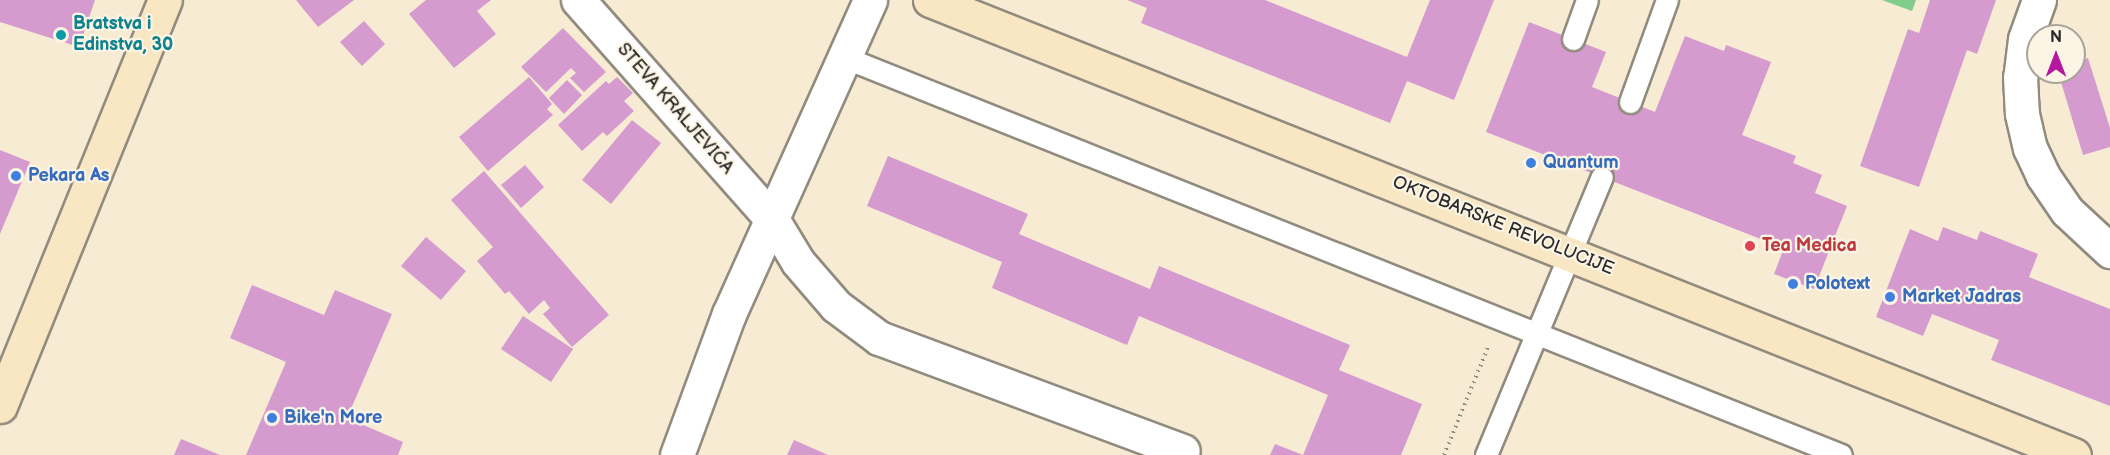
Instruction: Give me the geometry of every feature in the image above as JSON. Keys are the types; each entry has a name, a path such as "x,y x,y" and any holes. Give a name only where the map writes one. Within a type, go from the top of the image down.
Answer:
{"street":[{"path":"0,406 165,0"},
{"name":"STEVA KRALJEVIĆA","path":"578,0 772,219 798,262 836,306 879,338 1183,451"},
{"path":"677,455 729,314 846,58 870,0"},
{"name":"OKTOBARSKE REVOLUCIJE","path":"930,0 1572,253 2074,455"},
{"path":"2039,0 2025,39 2020,77 2022,114 2030,148 2043,176 2067,211 2110,251"}],"lane":[{"path":"1573,39 1587,0"},
{"path":"1630,102 1667,0"},
{"path":"846,58 1538,331 1841,455"},
{"path":"1486,455 1602,177"}],"path":[{"path":"1444,455 1501,317"}],"green space":[{"path":"1882,0 1916,0 1912,11"}],"building":[{"name":"Bratstva i Edinstva, 30","path":"0,0 95,0 79,47 0,22"},
{"path":"296,0 354,0 318,27"},
{"path":"426,0 491,0 477,11 496,34 454,68 409,14"},
{"path":"1127,0 1265,0 1407,57 1430,0 1494,0 1454,100 1407,81 1390,123 1141,23 1147,8"},
{"path":"1930,0 1996,0 1977,54 1967,50 1919,187 1860,166 1908,29 1919,33"},
{"path":"364,21 385,44 362,66 340,42"},
{"path":"1529,22 1606,52 1592,87 1655,112 1685,36 1724,51 1726,45 1771,62 1742,135 1796,156 1793,163 1822,175 1815,193 1847,206 1814,289 1774,274 1784,248 1486,132"},
{"path":"563,28 606,72 584,92 570,78 576,73 571,68 546,92 521,67"},
{"path":"2088,58 2110,128 2110,147 2083,155 2062,84 2086,84 2086,59"},
{"path":"529,77 552,104 547,109 553,115 488,171 459,137"},
{"path":"617,77 633,93 624,101 634,111 607,136 603,132 582,151 558,125 606,81 609,84"},
{"path":"567,80 582,95 564,114 549,98"},
{"path":"632,120 661,143 611,204 582,180"},
{"path":"0,150 30,162 0,234"},
{"path":"888,156 1028,214 1019,234 1150,289 1159,266 1350,345 1339,370 1422,404 1401,455 1303,455 1328,395 1139,316 1127,345 992,288 1002,262 867,206"},
{"path":"525,165 544,187 521,208 501,185"},
{"path":"484,171 609,315 572,347 543,314 550,308 544,300 529,314 509,291 505,294 477,261 493,247 451,200"},
{"path":"1943,227 1977,240 1980,231 2038,254 2029,277 2110,309 2110,406 1991,360 1999,340 1932,314 1923,336 1876,317 1910,229 1938,241"},
{"path":"426,237 466,271 441,300 401,266"},
{"path":"252,285 324,315 335,290 392,314 347,418 403,442 398,455 246,455 286,362 230,338"},
{"path":"523,316 573,349 551,382 501,349"},
{"path":"181,439 220,455 174,455"},
{"path":"794,440 828,455 787,455"},
{"path":"1275,444 1303,455 1270,455"}],"place":[{"name":"Bratstva i Edinstva, 30","path":"61,35"},
{"name":"Quantum","path":"1531,163"},
{"name":"Pekara As","path":"16,176"},
{"name":"Tea Medica","path":"1750,246"},
{"name":"Polotext","path":"1793,284"},
{"name":"Market Jadras","path":"1890,297"},
{"name":"Bike'n More","path":"272,418"}]}
